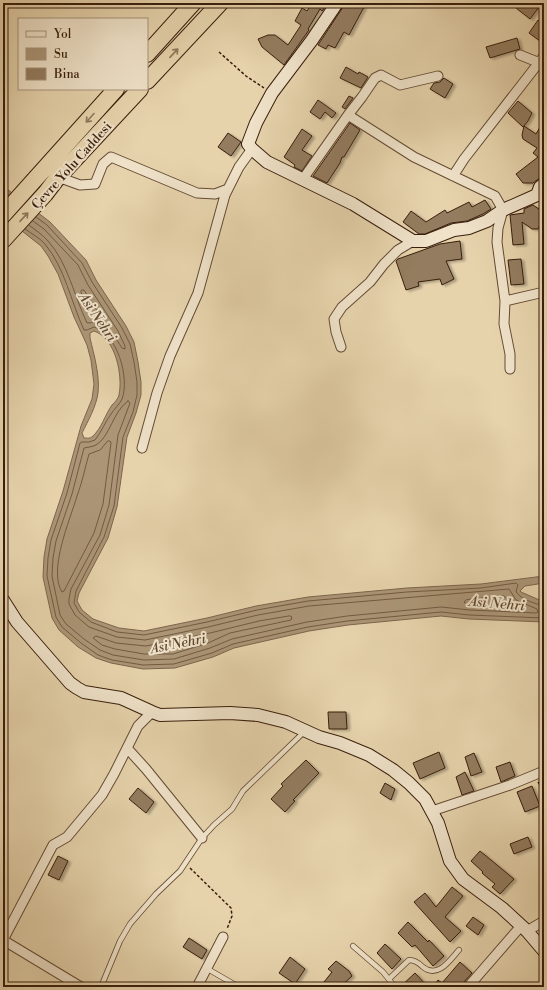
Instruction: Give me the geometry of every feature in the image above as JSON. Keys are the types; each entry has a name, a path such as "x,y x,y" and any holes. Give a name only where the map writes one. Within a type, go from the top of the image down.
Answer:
{"highway":[{"path":"148,53 193,3"},
{"path":"148,80 220,3"},
{"name":"Çevre Yolu Caddesi","path":"3,215 115,90"},
{"name":"Çevre Yolu Caddesi","path":"3,240 45,194 58,177 139,90"}],"street":[{"path":"337,3 312,40 272,93 256,124 248,144 267,162 353,204 413,241"},
{"path":"453,176 464,159 542,59 520,55"},
{"path":"303,179 375,78 381,76 400,85 438,76"},
{"path":"348,115 414,157 495,196 503,210 498,228 497,242 506,301 504,324 510,354 510,369"},
{"path":"142,448 157,394 170,356 198,293 225,195 239,167 252,149"},
{"path":"58,177 80,185 94,184 103,164 111,157 197,193 215,194 228,189"},
{"path":"341,347 336,332 334,319 342,307 370,282 384,264 398,250 413,241 426,241 454,230 469,228 487,221 503,210 540,196 540,187 544,184"},
{"path":"506,301 544,292"},
{"path":"3,600 22,628 70,683 84,692 121,698 152,712 170,715 244,713 280,720 306,730 319,737 358,750 381,762 409,783 425,799 438,823 450,861 463,879 502,908 544,951"},
{"path":"81,987 3,940 53,845 67,836 102,795 138,726 152,712"},
{"path":"127,748 142,764 202,838"},
{"path":"432,811 510,785 544,771"},
{"path":"468,987 524,929 544,921"},
{"path":"196,987 223,937"}],"lane":[{"path":"101,987 120,941 130,924 151,899 186,863 202,838 232,809 243,791 306,730"},
{"path":"353,946 389,979 395,987"},
{"path":"389,979 409,960 416,961 427,970 434,971 440,969 459,950"},
{"path":"206,968 239,987"}],"path":[{"path":"219,52 246,76 272,93"},
{"path":"186,863 231,908 232,918 223,937"}],"water":[{"name":"Asi Nehri","path":"3,186 50,222 86,260 96,280 126,326 134,342 141,382 141,395 127,437 117,507 108,538 79,593 77,601 82,610 93,619 119,628 144,631 256,606 308,597 407,588 481,584 544,576 544,583 525,586 520,591 544,602 544,622 469,619 441,616 348,625 309,631 234,648 213,657 175,668 143,669 111,663 96,658 78,647 59,630 52,618 43,577 47,539 63,491 81,426 92,399 94,384 91,360 87,345 74,317 58,274 48,256 41,246 3,216","holes":["94,331 102,335 113,349 119,368 119,395 96,433 91,438 84,438 82,433 92,414 98,393 97,372 90,333"]}],"building":[{"path":"312,3 328,3 322,11 320,9 308,29 309,30 284,65 262,47 258,39 268,35 275,35 288,45 301,25 295,21 302,8 307,11"},
{"path":"344,3 358,3 364,7 349,35 344,32 335,48 328,45 326,49 318,45 343,7"},
{"path":"519,3 533,3 539,7 530,19 516,8"},
{"path":"538,20 544,25 544,44 529,33"},
{"path":"517,38 520,49 490,58 486,47"},
{"path":"346,67 358,74 359,72 368,77 361,88 340,78"},
{"path":"444,78 453,84 445,98 430,89 434,83 440,82"},
{"path":"349,96 353,98 345,109 342,107"},
{"path":"318,100 336,113 332,118 325,112 320,119 310,112"},
{"path":"518,101 532,113 523,127 508,113"},
{"path":"544,120 544,169 539,174 541,177 533,183 523,183 516,174 538,157 533,153 537,148 523,139 522,135 524,126 536,134"},
{"path":"350,123 360,130 327,183 313,176"},
{"path":"302,129 312,136 302,150 312,156 302,171 294,167 295,165 284,157"},
{"path":"228,133 241,142 231,156 218,147"},
{"path":"485,200 491,209 483,214 467,221 451,223 425,234 419,234 403,222 411,211 426,222 445,210 447,213 469,202 472,207"},
{"path":"533,205 543,212 543,219 538,229 532,229 522,222 524,244 513,245 510,215 524,213 524,209"},
{"path":"460,241 462,259 446,261 454,279 442,285 440,279 418,282 419,286 406,290 396,261 398,259 440,244"},
{"path":"521,259 524,284 511,285 508,260"},
{"path":"328,712 346,712 347,729 329,729"},
{"path":"439,752 445,768 420,779 413,763"},
{"path":"474,753 482,772 471,776 465,757"},
{"path":"306,760 319,773 293,800 295,801 285,812 271,799 283,786 281,784"},
{"path":"510,762 515,776 501,782 496,767"},
{"path":"465,772 474,791 462,795 456,777"},
{"path":"385,783 395,789 391,800 380,793"},
{"path":"532,786 540,806 525,812 517,792"},
{"path":"138,788 154,802 146,813 129,799"},
{"path":"528,837 532,847 514,854 510,844"},
{"path":"480,851 514,879 500,894 492,887 495,884 471,861"},
{"path":"58,856 68,861 59,880 48,875"},
{"path":"452,887 463,896 445,917 461,931 450,942 414,902 425,893 436,907"},
{"path":"473,917 484,925 478,935 466,926"},
{"path":"408,922 428,942 429,940 444,956 433,966 415,945 412,947 398,933"},
{"path":"189,938 207,950 202,959 183,947"},
{"path":"385,944 401,959 392,969 377,953"},
{"path":"290,957 305,969 295,984 279,973"},
{"path":"336,961 349,971 352,976 340,987 320,987 332,972 328,969"},
{"path":"460,962 472,973 463,983 462,987 433,987 438,980 442,983"},
{"path":"415,973 428,987 400,987"}]}
